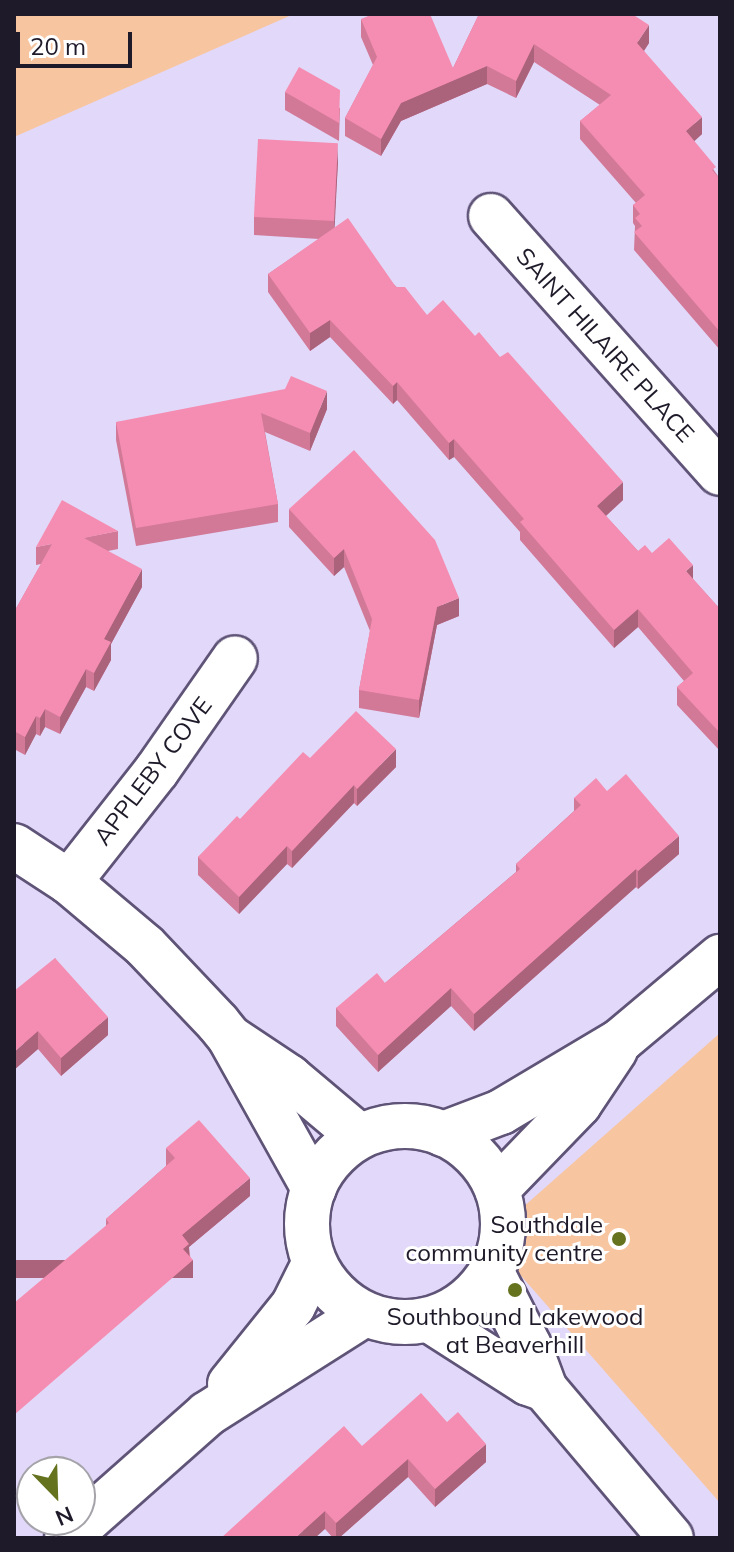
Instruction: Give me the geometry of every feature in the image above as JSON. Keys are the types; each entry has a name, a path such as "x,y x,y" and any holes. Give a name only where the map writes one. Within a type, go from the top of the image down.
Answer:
{"street":[{"name":"SAINT HILAIRE PLACE","path":"491,216 720,473"},
{"name":"APPLEBY COVE","path":"69,882 157,770 235,658"},
{"path":"16,849 69,882 145,946 230,1038 314,1188"},
{"path":"443,1134 501,1112 620,1041 720,957"},
{"path":"230,1038 289,1077 359,1136"},
{"path":"497,1189 579,1104 620,1041"},
{"path":"392,1125 418,1126 443,1134 451,1136 489,1170 502,1202 503,1241 492,1273 462,1305 431,1321 397,1323 363,1315 332,1291 314,1264 307,1230 307,1207 314,1188 332,1157 359,1136 392,1125"},
{"path":"207,1414 293,1306 314,1264"},
{"path":"492,1273 529,1346 545,1389 671,1538"},
{"path":"67,1538 207,1414 363,1315"},
{"path":"431,1321 528,1383 545,1389"}],"shaded area":[{"path":"14,14 294,14 14,137"},
{"name":"Southdale community centre","path":"720,1033 720,1503 516,1270 522,1208"}],"building":[{"path":"373,14 430,14 453,68 479,14 632,14 649,25 637,43 702,117 686,131 716,167 712,170 720,179 720,332 634,232 642,226 635,218 640,214 633,205 645,195 580,121 611,95 534,44 516,81 487,66 401,103 381,139 345,118 377,57 361,19"},
{"path":"299,67 340,90 339,123 285,92"},
{"path":"258,139 338,143 334,221 254,217"},
{"path":"348,218 396,287 405,287 427,315 443,300 475,336 479,332 500,357 508,352 623,482 597,506 638,551 645,545 652,553 669,538 693,565 686,571 720,609 720,733 677,687 693,673 638,609 614,630 520,522 524,519 454,439 449,443 397,382 393,386 330,320 310,333 268,274"},
{"path":"291,376 327,391 310,433 261,413 278,504 136,528 116,422 285,389"},
{"path":"354,450 435,540 459,598 437,607 419,700 359,690 372,619 344,549 334,558 289,509"},
{"path":"62,500 118,531 84,538 142,569 104,639 111,642 94,673 86,669 60,717 45,709 40,718 36,716 25,737 14,731 14,612 52,544 36,547"},
{"path":"356,711 396,749 357,789 354,785 292,851 287,846 239,897 198,857 237,816 240,819 303,752 310,758"},
{"path":"626,774 679,836 638,871 636,869 474,1014 451,988 378,1055 336,1008 377,973 385,983 520,869 516,864 581,805 574,798 596,778 607,791"},
{"path":"55,958 108,1017 61,1058 38,1031 14,1052 14,991"},
{"path":"199,1120 250,1178 182,1235 189,1244 183,1249 193,1260 14,1415 14,1303 109,1223 106,1219 175,1158 166,1148"},
{"path":"421,1393 447,1422 458,1412 486,1444 435,1489 408,1459 336,1523 325,1511 295,1538 221,1538 344,1426 362,1446"}],"place":[{"name":"Southdale community centre","path":"619,1239"},
{"name":"Southbound Lakewood at Beaverhill","path":"515,1290"}]}
